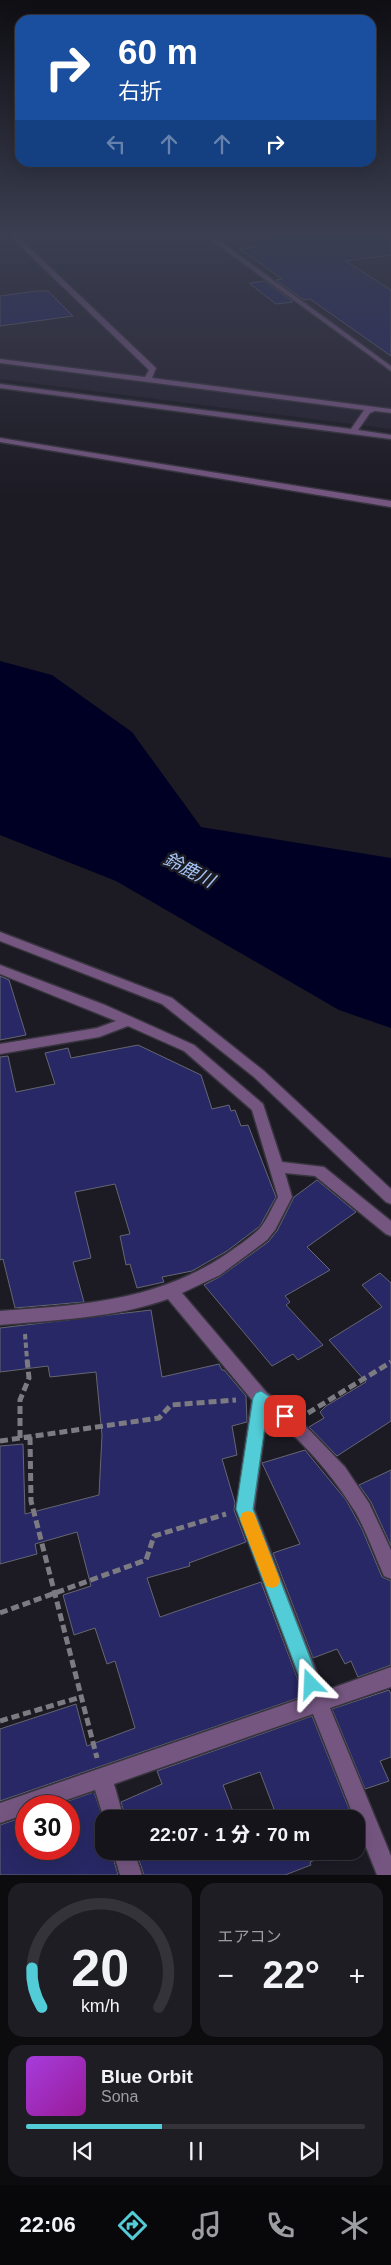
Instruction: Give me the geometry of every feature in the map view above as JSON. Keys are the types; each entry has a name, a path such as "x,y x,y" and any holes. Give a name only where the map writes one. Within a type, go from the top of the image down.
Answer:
{"street":[{"path":"102,322 153,370 148,379"},
{"path":"326,322 391,369"},
{"path":"0,361 349,405 370,411 391,411"},
{"path":"0,386 354,429 391,437"},
{"path":"354,429 370,411"},
{"path":"0,440 391,504"},
{"path":"0,936 167,1001 259,1074 391,1198"},
{"path":"0,969 129,1021 189,1048 258,1108 286,1197 266,1231 219,1269 172,1292 148,1299 80,1312 0,1318"},
{"path":"0,1049 99,1032 129,1021"},
{"path":"276,1167 319,1171 391,1230"},
{"path":"172,1292 261,1398 292,1423 339,1472 363,1509 391,1570"},
{"path":"261,1398 244,1509 318,1702 388,1875"},
{"path":"0,1813 391,1677"},
{"path":"102,1778 111,1810"},
{"path":"126,1860 130,1875"}],"path":[{"path":"20,1438 20,1400 29,1378 24,1316"},
{"path":"292,1423 391,1362"},
{"path":"0,1441 159,1418 171,1405 261,1398"},
{"path":"30,1437 31,1501 102,1778"},
{"path":"0,1613 146,1560 154,1536 244,1509"},
{"path":"0,1721 81,1697"}],"shaded area":[{"path":"0,322 391,322 391,429 0,379"}],"water":[{"name":"鈴鹿川","path":"0,661 52,675 132,732 201,827 391,858 391,1028 339,1010 116,881 0,835"}],"building":[{"path":"0,322 33,322 0,326"},
{"path":"342,322 391,322 391,356"},
{"path":"0,976 9,980 26,1035 0,1040"},
{"path":"138,1045 201,1075 212,1109 229,1105 231,1111 235,1110 241,1126 248,1125 276,1197 260,1226 227,1251 192,1271 162,1277 164,1282 137,1288 130,1264 126,1265 120,1236 130,1234 115,1184 75,1192 91,1258 73,1262 84,1302 15,1308 3,1259 0,1260 0,1057 8,1056 16,1092 55,1084 45,1053 68,1048 71,1058"},
{"path":"317,1180 356,1212 307,1247 330,1270 285,1296 290,1302 286,1305 323,1345 298,1360 293,1354 272,1366 204,1285 221,1276 268,1242 277,1231 294,1197"},
{"path":"380,1273 391,1283 391,1421 337,1456 309,1427 324,1418 320,1412 326,1406 366,1382 329,1340 382,1307 362,1285"},
{"path":"151,1310 162,1377 219,1364 222,1370 246,1396 247,1422 232,1426 237,1455 222,1459 235,1503 234,1510 246,1542 189,1563 190,1566 147,1578 160,1617 261,1582 304,1696 0,1801 0,1729 76,1704 87,1746 135,1728 115,1661 107,1664 95,1628 74,1635 63,1595 91,1586 77,1532 35,1544 37,1554 0,1564 0,1446 23,1444 25,1514 99,1495 102,1435 96,1372 50,1377 48,1366 0,1372 0,1328"},
{"path":"305,1450 346,1500 362,1529 382,1577 391,1581 391,1665 358,1677 351,1661 345,1664 337,1649 313,1658 273,1553 300,1544 262,1463"},
{"path":"391,1470 391,1546 371,1502 359,1485"},
{"path":"389,1690 391,1694 391,1757 380,1761 389,1781 365,1789 332,1709"},
{"path":"312,1716 349,1810 271,1810 274,1809 260,1772 223,1785 233,1810 123,1810 121,1802 162,1784 157,1771"},
{"path":"94,1792 100,1810 95,1810 95,1860 114,1860 118,1875 0,1875 0,1825 15,1820 15,1860 80,1860 80,1797"},
{"path":"139,1860 315,1860 310,1862 311,1865 285,1875 144,1875"}],"slow traffic":[{"path":"248,1519 272,1580"}],"route":[{"path":"285,1416 261,1398 244,1509 311,1684"}]}
